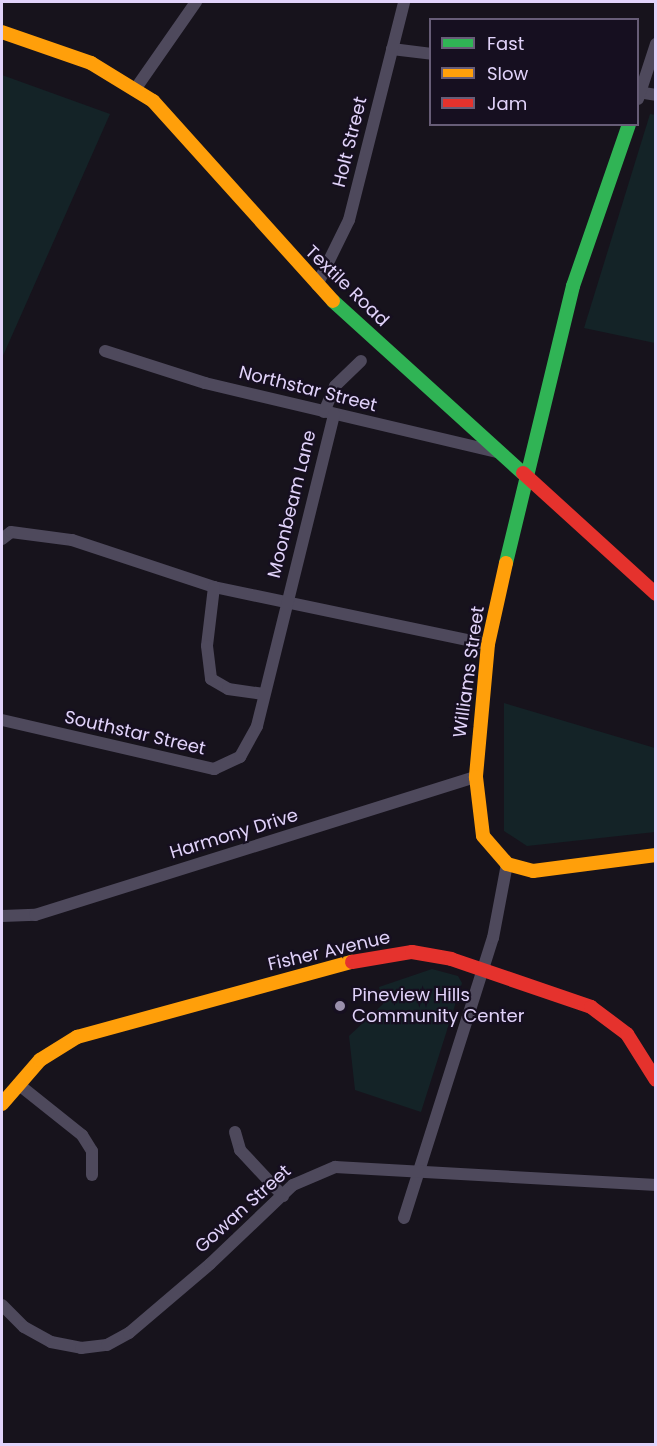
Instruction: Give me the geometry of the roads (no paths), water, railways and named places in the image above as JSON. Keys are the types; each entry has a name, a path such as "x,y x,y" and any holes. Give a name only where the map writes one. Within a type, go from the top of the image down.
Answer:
{"street":[{"path":"136,88 196,2"},
{"name":"Holt Street","path":"317,285 349,220 404,2"},
{"name":"Textile Road","path":"2,32 91,63 136,88 203,153 317,285 656,594"},
{"path":"639,91 656,44"},
{"path":"392,49 429,54"},
{"path":"639,94 656,94"},
{"name":"Williams Street","path":"507,864 483,836 476,777 489,644 526,474 573,286 628,126"},
{"name":"Northstar Street","path":"105,351 329,413 504,454"},
{"name":"Moonbeam Lane","path":"286,602 335,386 361,361"},
{"path":"2,539 10,532 72,540 214,587 489,644"},
{"path":"214,587 207,646 211,679 228,689 264,694"},
{"name":"Southstar Street","path":"2,720 220,769 240,757 251,742 286,602"},
{"name":"Harmony Drive","path":"2,916 35,915 476,777"},
{"path":"404,1218 483,970 507,864 533,870 656,855"},
{"name":"Fisher Avenue","path":"2,1104 18,1084 58,1047 88,1033 372,957 431,954 601,1012 627,1034 656,1080"},
{"path":"18,1084 82,1135 92,1151 92,1175"},
{"path":"235,1132 243,1155 282,1196"},
{"name":"Gowan Street","path":"2,1305 24,1327 51,1342 81,1348 107,1345 129,1333 306,1176 328,1168 421,1170 656,1185"}],"place":[{"name":"Pineview Hills Community Center","path":"340,1006"}]}
